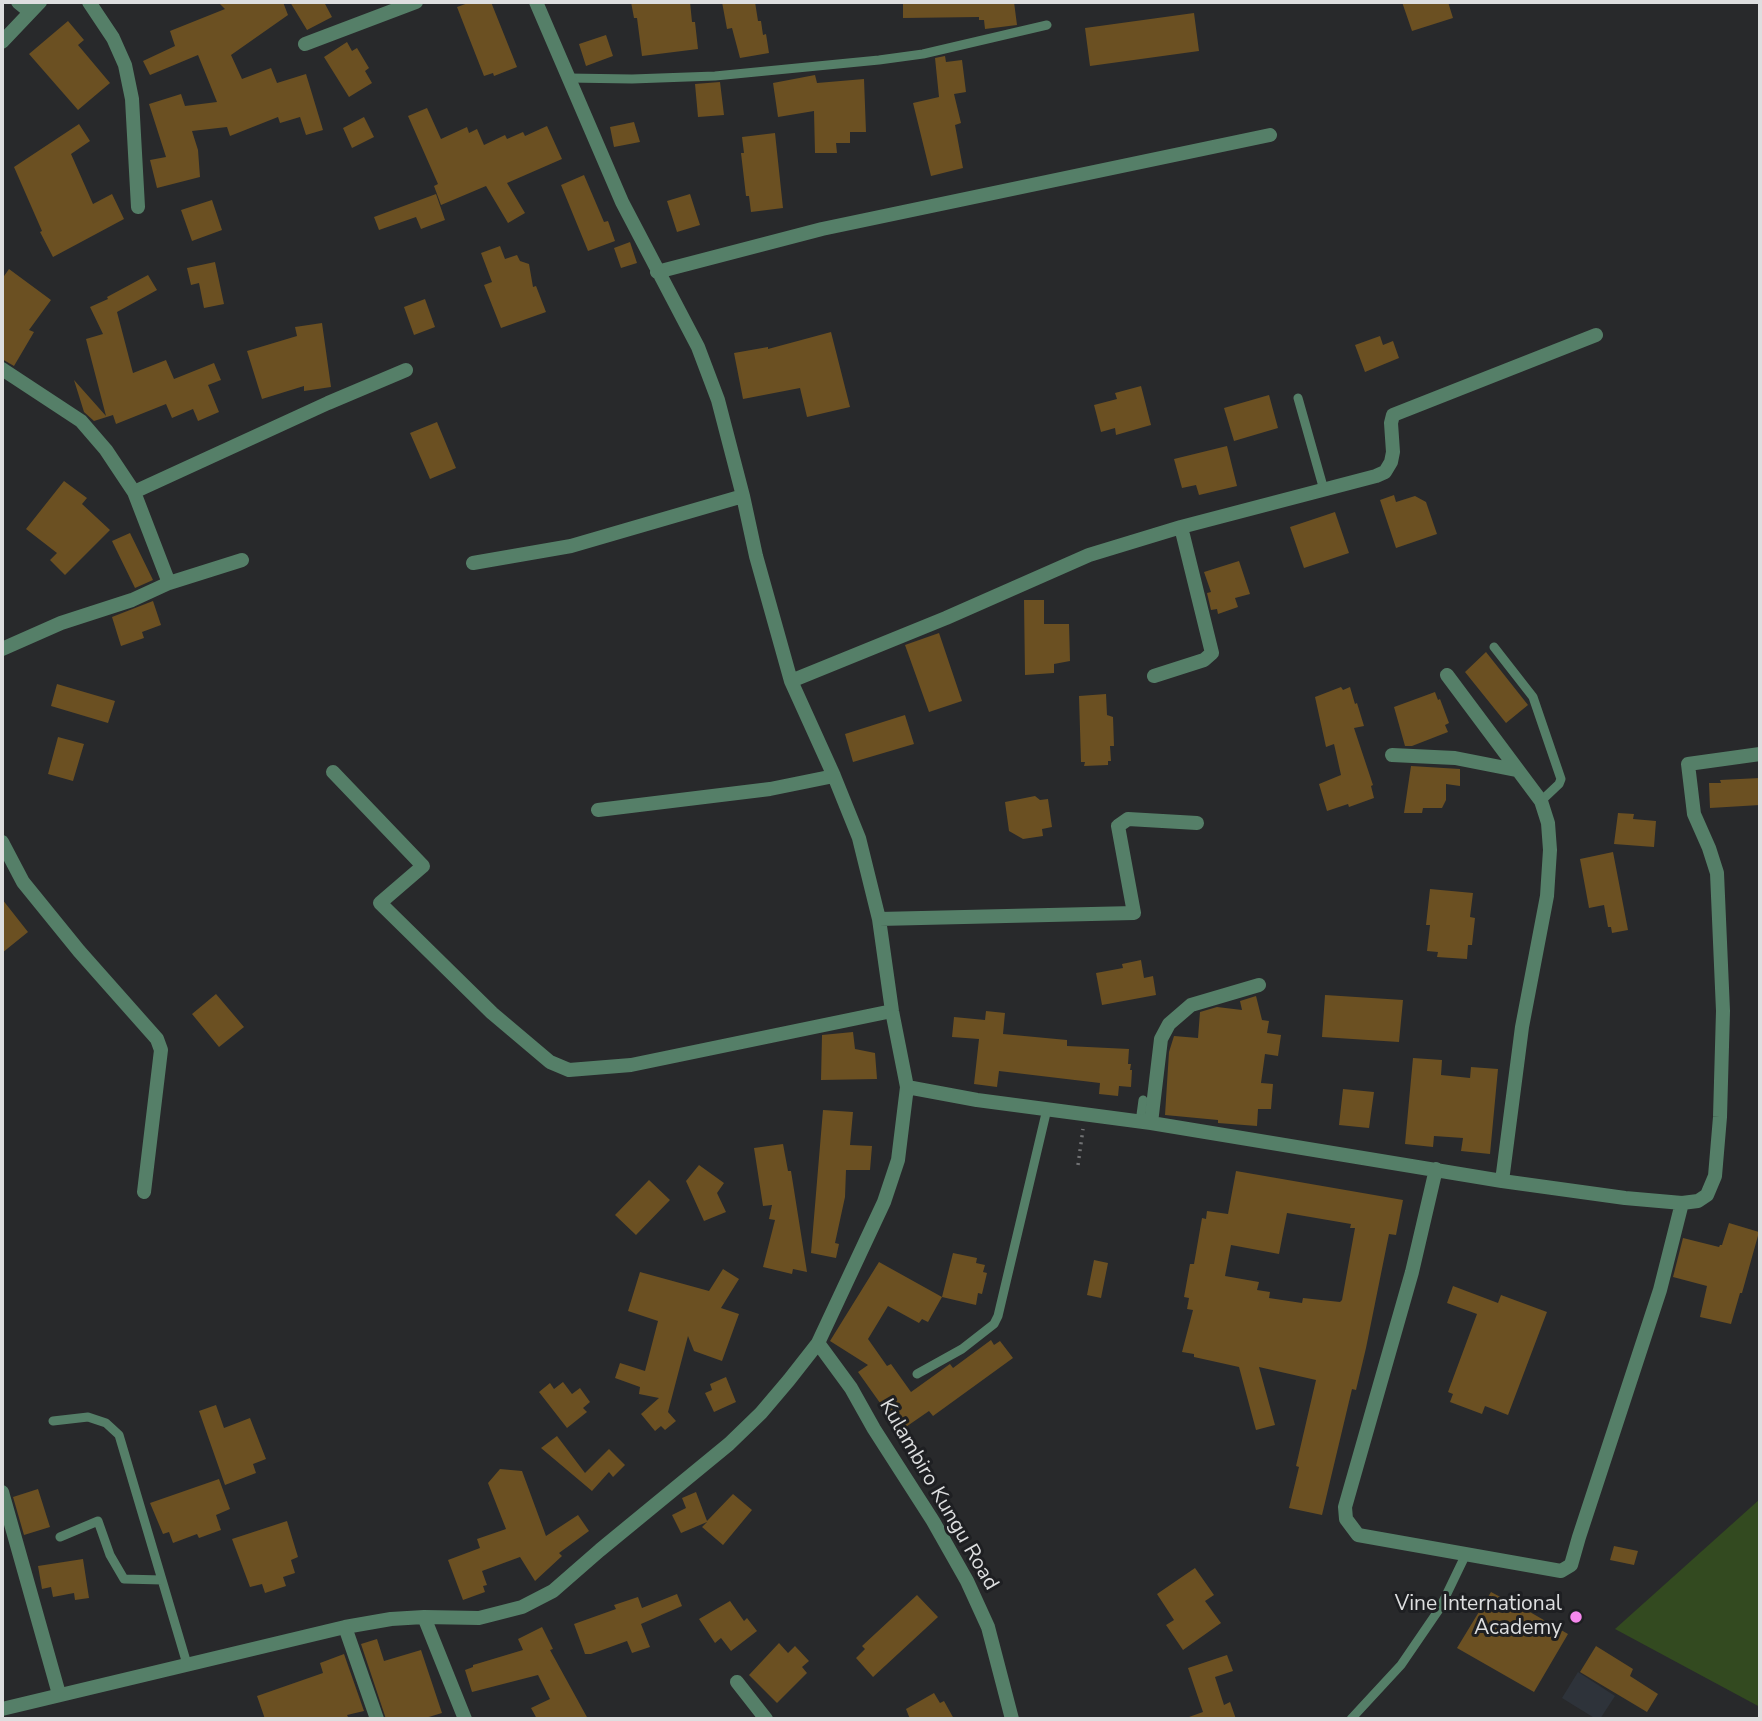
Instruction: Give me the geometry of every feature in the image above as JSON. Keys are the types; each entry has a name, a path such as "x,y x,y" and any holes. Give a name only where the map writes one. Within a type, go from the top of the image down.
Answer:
{"street":[{"path":"89,2 113,38 125,65 132,99 138,207"},
{"path":"305,44 416,2"},
{"path":"6,1712 59,1694 345,1627 391,1619 479,1618 522,1607 553,1591 729,1444 761,1413 818,1343 884,1202 898,1160 907,1087 892,1011 879,919 859,838 790,681 718,400 698,347 622,202 537,2"},
{"path":"2,42 29,5"},
{"path":"657,272 822,229 1270,135"},
{"path":"790,681 946,618 1089,555 1181,527 1385,472 1393,452 1393,415 1596,335"},
{"path":"2,369 82,421 106,450 134,492 169,583"},
{"path":"134,492 406,370"},
{"path":"473,563 571,546 743,496"},
{"path":"1154,676 1204,660 1212,653 1181,527"},
{"path":"2,649 61,623 132,600 169,583 242,560"},
{"path":"1447,675 1541,801 1548,823 1550,850 1546,896 1522,1027 1502,1181"},
{"path":"907,1087 1502,1181 1682,1203 1698,1201 1707,1195 1715,1177 1720,1117 1723,1010 1717,873 1694,814 1688,764 1760,754"},
{"path":"1392,755 1455,758 1516,770"},
{"path":"332,772 423,866 380,903 492,1013 550,1062 569,1070 631,1065 892,1011"},
{"path":"598,810 770,789 834,776"},
{"path":"879,919 1134,913 1118,826 1128,819 1197,823"},
{"path":"2,842 23,882 79,951 157,1039 161,1050 144,1192"},
{"path":"1146,1123 1161,1039 1169,1024 1191,1005 1259,985"},
{"path":"1436,1169 1412,1272 1346,1507 1346,1518 1358,1535 1561,1571 1572,1565 1578,1537 1660,1290 1682,1203"},
{"name":"Kulambiro Kungu Road","path":"818,1343 852,1388 967,1581 989,1627 1012,1719"},
{"path":"2,1492 59,1694"},
{"path":"424,1617 465,1719"},
{"path":"345,1627 377,1719"},
{"path":"737,1682 766,1719"}],"lane":[{"path":"568,78 715,76 879,60 923,54 1047,25"},
{"path":"1298,398 1324,490"},
{"path":"1494,647 1533,697 1561,779 1541,801"},
{"path":"1143,1100 1146,1123"},
{"path":"917,1374 962,1349 994,1324 998,1316 1047,1109"},
{"path":"53,1421 88,1416 106,1423 119,1436 187,1664"},
{"path":"60,1537 99,1521 110,1555 124,1579 162,1580"},
{"path":"1351,1719 1401,1665 1440,1608 1466,1554"}],"path":[{"path":"1078,1166 1086,1114"}],"shaded area":[{"path":"1578,1672 1615,1696 1600,1719 1562,1698"}],"green space":[{"path":"1760,1499 1760,1707 1615,1629"}],"building":[{"path":"218,2 283,2 288,15 231,55 242,79 271,68 277,83 306,74 323,130 306,135 300,117 280,123 278,117 230,136 227,127 192,131 198,150 200,177 157,188 150,160 166,157 149,104 181,94 185,106 217,102 198,55 150,75 143,61 175,46 170,31 225,9"},
{"path":"290,2 324,2 332,17 307,30"},
{"path":"471,2 491,2 517,67 494,76 493,73 484,76 457,7"},
{"path":"631,2 690,2 698,49 642,56 637,18 634,18"},
{"path":"722,2 755,2 758,21 761,21 763,35 766,34 769,53 740,58 732,28 727,29"},
{"path":"903,2 1014,2 1017,25 985,29 984,20 979,20 979,17 903,18"},
{"path":"1402,2 1448,2 1453,18 1412,31"},
{"path":"1194,13 1199,51 1090,66 1085,28"},
{"path":"68,21 84,40 78,45 110,83 78,110 29,54"},
{"path":"606,35 613,56 586,66 579,44"},
{"path":"347,42 352,51 357,48 369,68 365,71 372,83 349,97 324,57"},
{"path":"945,56 946,62 962,60 966,92 954,94 961,123 955,125 963,168 931,176 913,103 939,97 935,58"},
{"path":"815,75 817,83 864,79 866,132 850,132 850,143 836,143 837,153 815,153 814,111 778,117 773,83"},
{"path":"720,82 724,115 698,117 695,84"},
{"path":"427,108 441,139 467,127 469,133 477,129 484,145 505,135 507,139 523,132 525,136 547,126 562,159 507,183 525,213 508,223 486,186 441,205 434,186 438,184 408,116"},
{"path":"364,117 374,137 352,148 343,128"},
{"path":"634,122 640,142 614,147 610,127"},
{"path":"79,124 90,141 71,154 93,204 112,194 124,219 53,257 14,167"},
{"path":"775,133 783,208 751,212 749,196 746,196 742,137"},
{"path":"584,175 604,222 608,221 615,241 588,251 561,185"},
{"path":"436,194 445,220 421,229 416,217 379,230 374,217"},
{"path":"690,194 700,225 677,232 667,201"},
{"path":"212,200 222,230 192,241 181,210"},
{"path":"630,242 637,263 621,268 614,248"},
{"path":"500,246 505,259 517,255 520,261 529,264 533,287 536,286 546,312 501,328 484,285 492,282 481,253"},
{"path":"215,262 224,304 204,308 199,283 191,285 187,268"},
{"path":"9,269 51,300 29,330 34,332 14,366 2,359 2,279"},
{"path":"148,275 157,290 117,312 133,373 166,360 174,379 214,363 221,380 208,385 219,412 198,421 193,409 172,418 166,404 116,424 113,415 94,421 84,412 74,380 106,416 86,339 103,334 90,307"},
{"path":"425,299 435,327 414,335 404,307"},
{"path":"322,323 331,387 304,391 304,386 262,399 247,351 297,336 295,327"},
{"path":"831,332 850,407 807,417 800,388 743,399 734,353 768,349"},
{"path":"1380,336 1383,345 1393,341 1399,358 1365,372 1355,345"},
{"path":"1141,386 1151,425 1116,435 1115,428 1101,432 1094,405 1117,399 1115,393"},
{"path":"1269,395 1278,428 1234,441 1224,408"},
{"path":"437,422 456,468 430,479 410,433"},
{"path":"1227,446 1237,486 1199,495 1196,485 1182,488 1174,459"},
{"path":"64,481 87,498 82,504 110,530 65,575 50,560 57,553 26,529"},
{"path":"1394,495 1396,502 1415,496 1426,502 1437,534 1396,548 1380,500"},
{"path":"1335,512 1349,553 1304,568 1290,527"},
{"path":"130,533 153,580 135,588 112,541"},
{"path":"1239,561 1250,594 1235,598 1238,607 1218,614 1217,609 1211,610 1207,593 1211,592 1204,572"},
{"path":"1024,600 1044,600 1044,624 1069,624 1070,661 1054,664 1054,673 1025,675"},
{"path":"153,601 161,625 142,632 144,638 121,646 112,617"},
{"path":"939,633 962,701 929,712 905,645"},
{"path":"1486,652 1528,705 1506,723 1465,672"},
{"path":"57,684 115,701 108,723 51,706"},
{"path":"1341,687 1343,690 1350,687 1364,726 1354,728 1373,785 1374,798 1327,811 1319,784 1341,775 1334,744 1326,747 1315,697"},
{"path":"1435,692 1449,723 1445,725 1448,732 1412,746 1405,746 1394,707"},
{"path":"1106,694 1107,715 1113,717 1114,746 1110,746 1111,761 1108,761 1108,765 1084,766 1085,762 1081,762 1079,696"},
{"path":"905,715 914,744 853,762 845,734"},
{"path":"58,737 84,744 73,781 48,774"},
{"path":"1411,766 1460,769 1460,786 1446,784 1446,800 1442,808 1423,808 1422,813 1404,813"},
{"path":"1760,778 1760,805 1710,808 1709,783"},
{"path":"1035,796 1040,800 1048,799 1052,827 1042,829 1043,836 1023,839 1009,831 1005,802"},
{"path":"1618,813 1634,814 1633,819 1656,821 1654,847 1614,844"},
{"path":"1613,852 1628,930 1612,933 1611,927 1608,927 1604,905 1589,908 1580,859"},
{"path":"1430,889 1473,893 1470,917 1475,918 1472,945 1468,945 1467,959 1437,957 1438,952 1427,951 1430,925 1426,925"},
{"path":"2,899 28,932 2,953"},
{"path":"1141,960 1144,978 1153,976 1156,995 1102,1005 1096,973 1123,968 1122,964"},
{"path":"216,994 244,1027 219,1047 192,1014"},
{"path":"1325,995 1403,1000 1399,1042 1322,1037"},
{"path":"1256,996 1262,1020 1269,1021 1267,1033 1281,1035 1278,1056 1265,1054 1261,1083 1273,1084 1271,1109 1258,1109 1257,1126 1165,1115 1169,1052 1174,1036 1198,1038 1200,1012 1217,1007 1242,1010 1240,1001"},
{"path":"986,1011 1005,1013 1003,1034 1067,1040 1067,1046 1129,1049 1131,1087 1119,1086 1118,1096 1099,1094 1100,1083 999,1071 997,1087 974,1084 979,1039 952,1037 954,1017 985,1020"},
{"path":"853,1032 855,1049 875,1053 877,1079 821,1080 822,1035"},
{"path":"1413,1058 1442,1060 1441,1075 1470,1078 1471,1067 1498,1069 1490,1154 1461,1151 1463,1138 1434,1136 1433,1147 1405,1144"},
{"path":"1343,1089 1374,1092 1369,1128 1339,1125"},
{"path":"823,1110 853,1112 850,1145 872,1146 870,1170 846,1170 845,1197 835,1243 839,1244 836,1258 811,1253"},
{"path":"783,1144 788,1171 791,1171 807,1272 793,1269 792,1274 763,1267 775,1220 769,1219 772,1205 763,1206 754,1148"},
{"path":"699,1165 724,1183 717,1193 726,1212 704,1221 686,1181"},
{"path":"1236,1171 1403,1200 1396,1235 1389,1234 1356,1390 1352,1389 1322,1515 1289,1508 1316,1380 1259,1367 1275,1425 1256,1430 1239,1367 1182,1352 1193,1310 1187,1309 1189,1298 1184,1297 1190,1264 1194,1264 1202,1218 1206,1219 1207,1211 1228,1214","holes":["1287,1213 1351,1224 1350,1228 1355,1228 1340,1302 1303,1298 1302,1303 1269,1298 1270,1292 1257,1290 1259,1282 1225,1276 1231,1245 1279,1254"]},
{"path":"649,1180 670,1200 636,1235 615,1215"},
{"path":"1729,1223 1759,1232 1731,1324 1700,1317 1707,1286 1673,1277 1683,1238 1719,1247"},
{"path":"953,1253 977,1258 976,1263 985,1265 983,1272 987,1273 976,1305 942,1297"},
{"path":"1094,1260 1108,1263 1101,1298 1087,1295"},
{"path":"879,1262 942,1297 928,1322 922,1319 919,1323 888,1306 868,1339 887,1366 891,1364 911,1392 950,1364 953,1368 991,1340 994,1345 1000,1341 1013,1358 933,1416 929,1411 900,1431 858,1372 868,1365 830,1341"},
{"path":"723,1269 739,1279 721,1308 739,1314 722,1361 694,1351 688,1336 668,1412 676,1421 665,1430 661,1426 655,1431 641,1414 659,1398 639,1394 640,1387 615,1378 620,1363 645,1371 658,1321 628,1311 640,1272 709,1291"},
{"path":"1453,1286 1498,1303 1501,1295 1547,1312 1508,1415 1485,1406 1482,1414 1450,1402 1453,1394 1448,1392 1477,1314 1447,1303"},
{"path":"726,1377 736,1402 714,1412 705,1393 712,1390 710,1384"},
{"path":"563,1382 572,1394 580,1388 590,1402 583,1408 587,1412 567,1428 539,1392 550,1383 554,1389"},
{"path":"216,1405 224,1428 250,1418 266,1459 253,1464 256,1473 225,1485 199,1411"},
{"path":"557,1436 585,1473 609,1449 625,1465 613,1477 609,1472 592,1491 541,1448"},
{"path":"500,1469 522,1471 546,1536 578,1515 589,1531 559,1553 562,1556 535,1581 520,1557 482,1571 487,1585 483,1586 485,1592 463,1600 448,1560 480,1548 477,1539 506,1529 488,1483"},
{"path":"219,1479 230,1509 216,1515 221,1530 199,1538 197,1534 173,1543 169,1532 163,1534 150,1503"},
{"path":"38,1489 50,1527 24,1535 13,1497"},
{"path":"696,1492 707,1521 733,1494 752,1510 723,1545 702,1527 707,1522 681,1533 672,1515 686,1508 682,1498"},
{"path":"287,1521 298,1557 291,1560 295,1573 283,1577 286,1586 265,1593 262,1584 250,1587 232,1539"},
{"path":"1614,1546 1638,1551 1634,1565 1610,1560"},
{"path":"83,1559 89,1598 75,1600 74,1593 53,1597 51,1587 42,1589 38,1566"},
{"path":"1195,1568 1214,1595 1205,1601 1221,1623 1183,1650 1166,1625 1174,1620 1157,1594"},
{"path":"1491,1592 1508,1601 1510,1598 1568,1634 1534,1692 1457,1648"},
{"path":"677,1594 682,1606 641,1624 650,1647 632,1653 627,1641 585,1654 574,1624 616,1609 614,1605 638,1597 642,1608"},
{"path":"917,1595 938,1617 873,1677 856,1658 865,1649 862,1646"},
{"path":"730,1601 744,1621 747,1618 757,1631 731,1651 721,1638 715,1643 699,1619"},
{"path":"542,1627 553,1649 550,1650 588,1719 537,1719 531,1708 550,1699 538,1675 472,1692 465,1670 473,1665 523,1650 518,1639"},
{"path":"377,1639 384,1661 421,1650 442,1713 422,1719 386,1719 361,1644"},
{"path":"779,1643 788,1653 795,1646 809,1661 802,1667 807,1673 777,1703 749,1675"},
{"path":"1596,1646 1633,1669 1630,1676 1658,1694 1647,1712 1580,1672"},
{"path":"344,1654 364,1711 347,1715 349,1719 265,1719 257,1696 323,1673 320,1663"},
{"path":"1227,1655 1233,1671 1215,1677 1224,1705 1230,1702 1236,1719 1189,1719 1203,1712 1188,1668"},
{"path":"934,1693 940,1703 944,1701 954,1719 910,1719 906,1709"}],"place":[{"name":"Vine International Academy","path":"1576,1617"}]}
